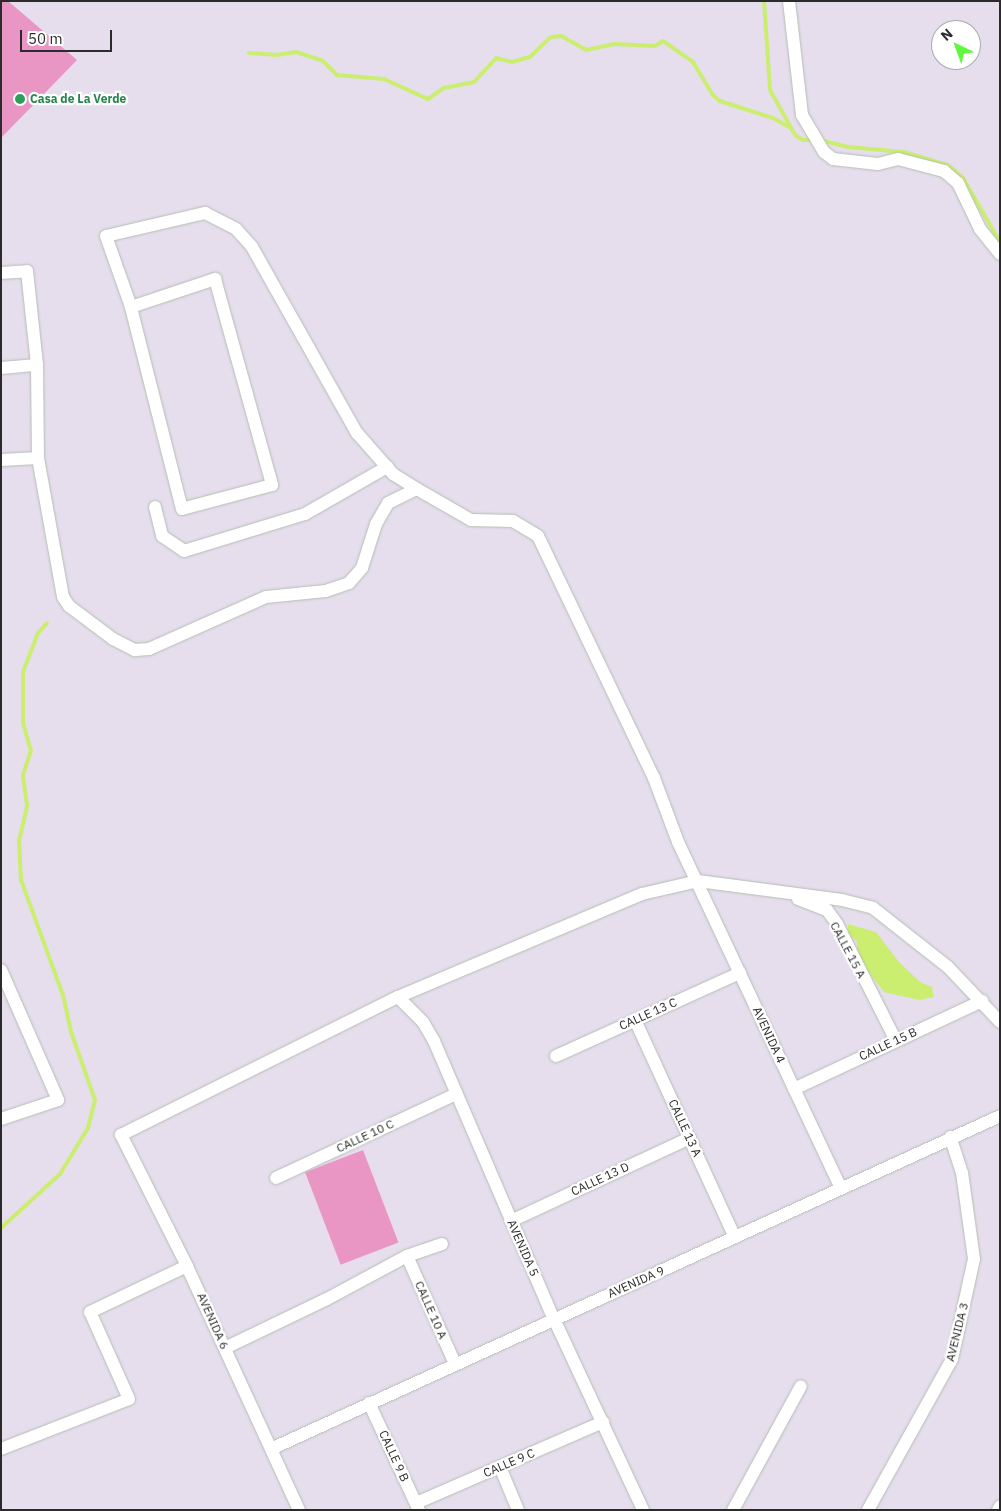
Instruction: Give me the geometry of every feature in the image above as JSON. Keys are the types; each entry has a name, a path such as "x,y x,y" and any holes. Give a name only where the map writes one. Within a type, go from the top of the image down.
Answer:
{"street":[{"path":"789,1 802,114 824,152 834,159 878,164 898,159 944,171 958,183 980,229 1000,254"},
{"name":"AVENIDA 4","path":"131,307 106,236 205,214 236,229 252,247 357,433 387,467 417,489 471,520 513,521 538,536 654,778 678,842 698,881 841,1189"},
{"path":"1,272 27,271 37,365 38,458 63,597 69,606 106,634 135,650 149,649 266,597 326,591 349,583 362,568 376,524 388,503 417,489"},
{"path":"215,279 272,485 182,509 131,307 215,279"},
{"path":"1,368 37,365"},
{"path":"1,460 38,458"},
{"path":"155,507 162,536 184,551 305,514 387,467"},
{"path":"398,997 642,894 698,881 774,891 873,908 909,933 982,1001 1000,1022"},
{"name":"CALLE 15 A","path":"774,891 827,910 895,1040"},
{"path":"1,970 58,1100 1,1119"},
{"name":"CALLE 13 C","path":"556,1056 740,973"},
{"name":"AVENIDA 5","path":"398,997 423,1022 554,1319 642,1508"},
{"name":"AVENIDA 6","path":"300,1510 188,1266 121,1134 398,997"},
{"name":"CALLE 15 B","path":"794,1089 895,1040 982,1001"},
{"name":"CALLE 13 A","path":"635,1020 735,1237"},
{"name":"CALLE 10 C","path":"276,1178 454,1095"},
{"name":"AVENIDA 9","path":"273,1448 841,1189 950,1137 1000,1116"},
{"name":"AVENIDA 3","path":"868,1510 952,1359 974,1259 962,1173 950,1137"},
{"name":"CALLE 13 D","path":"511,1222 690,1138"},
{"path":"225,1348 327,1300 407,1256 442,1244"},
{"name":"CALLE 10 A","path":"407,1256 455,1364"},
{"path":"1,1449 129,1399 90,1312 188,1266"},
{"path":"732,1510 801,1386"},
{"name":"CALLE 9 B","path":"369,1403 417,1507"},
{"name":"CALLE 9 C","path":"417,1507 500,1467 603,1422"},
{"path":"500,1467 518,1510"},
{"path":"998,1510 1000,1506"}],"shaded area":[{"name":"Casa de La Verde","path":"1,1 8,1 77,60 1,138"},
{"path":"848,924 876,932 899,962 920,982 932,987 934,997 919,1000 884,992 857,957 857,942 848,933"},
{"path":"363,1150 398,1242 341,1265 305,1172"}],"waterway":[{"path":"764,1 770,90 795,135 803,140 813,140"},
{"path":"249,53 277,55 296,52 323,61 337,75 384,79 428,99 444,88 474,82 496,58 512,62 530,57 551,37 561,36 586,50 614,44 655,46 663,41 693,62 713,95 720,101 773,118 789,127"},
{"path":"820,140 848,147 904,152 948,165 963,178 1000,242"},
{"path":"1,1228 60,1174 88,1128 95,1100 71,1032 64,998 21,880 19,841 27,805 23,775 31,751 23,723 23,672 38,633 47,623"}],"place":[{"name":"Casa de La Verde","path":"20,99"}]}
